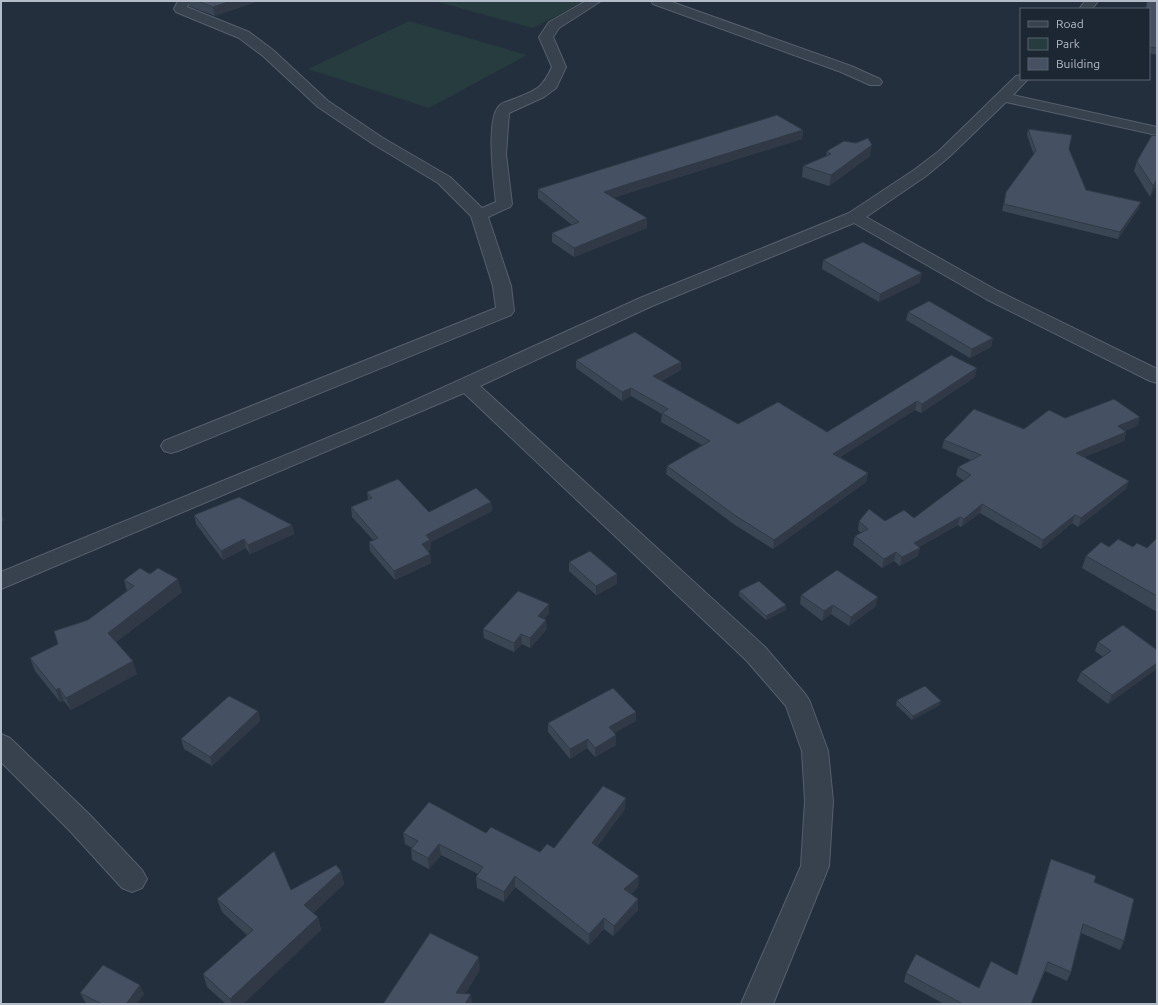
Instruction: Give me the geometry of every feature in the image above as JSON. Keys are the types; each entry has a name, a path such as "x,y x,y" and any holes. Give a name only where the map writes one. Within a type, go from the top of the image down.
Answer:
{"street":[{"path":"171,446 505,311 502,286 479,215 444,180 378,141 323,104 268,53 244,35 180,9 184,1"},
{"path":"479,215 504,204 498,154 502,113 505,108 539,94 551,85 559,67 546,37 554,25 595,1"},
{"path":"657,1 846,69 875,82"},
{"path":"1,581 467,385 646,302 855,217 920,173 944,154 1020,80"},
{"path":"1003,97 1157,131"},
{"path":"855,217 992,296 1157,377"},
{"path":"467,385 756,654 797,702 816,751 819,801 815,866 762,1002"},
{"path":"1,745 80,823 132,879"}],"green space":[{"path":"585,1 533,28 438,2"},
{"path":"409,21 527,55 429,108 308,69"}],"building":[{"path":"197,1 231,1 213,7"},
{"path":"1147,1 1157,1 1157,48 1150,47 1150,8 1146,8"},
{"path":"777,115 803,130 604,192 647,218 574,248 552,233 579,222 538,189"},
{"path":"1028,129 1072,135 1069,149 1086,190 1141,202 1120,232 1004,204 1006,192 1036,151"},
{"path":"1152,135 1157,136 1157,179 1153,186 1137,161"},
{"path":"868,138 872,145 831,175 803,166 831,154 827,151 844,141 856,143"},
{"path":"863,242 922,273 880,294 823,260"},
{"path":"929,301 993,338 972,349 908,312"},
{"path":"635,332 681,362 653,376 738,424 778,402 827,432 951,355 977,368 922,404 917,401 833,454 868,473 774,540 736,516 667,466 710,441 662,413 668,409 631,388 622,392 576,360"},
{"path":"1114,399 1140,417 1118,426 1126,432 1076,453 1129,481 1081,518 1075,515 1043,540 982,504 964,519 960,517 914,543 920,548 902,557 896,552 884,559 855,536 868,529 859,521 869,509 885,521 904,510 914,518 971,475 958,467 981,455 944,440 974,409 1024,429 1049,410 1065,418"},
{"path":"398,479 429,512 476,488 491,502 426,535 430,540 422,544 430,554 394,571 369,542 378,538 351,507 372,498 367,492"},
{"path":"239,497 292,525 248,545 244,539 221,551 194,515"},
{"path":"1118,539 1133,547 1137,543 1147,548 1156,539 1157,540 1157,596 1086,556 1101,542 1109,547"},
{"path":"590,551 617,574 596,586 569,562"},
{"path":"140,568 150,574 158,568 178,579 108,633 133,661 66,698 59,688 56,690 30,658 58,644 54,631 88,620 134,586 124,580"},
{"path":"837,570 878,597 851,617 833,605 824,611 801,595"},
{"path":"759,581 786,605 766,616 739,591"},
{"path":"518,591 549,604 538,616 546,620 530,638 521,634 514,643 483,629"},
{"path":"1123,625 1157,650 1157,663 1112,695 1081,672 1111,651 1098,642"},
{"path":"925,686 941,701 913,716 897,700"},
{"path":"613,688 636,712 609,727 616,735 595,748 588,739 570,749 548,723"},
{"path":"229,696 258,711 210,757 181,739"},
{"path":"603,786 626,798 592,843 639,876 624,889 638,899 614,926 604,918 589,934 515,876 504,892 476,877 483,867 439,844 428,858 411,849 418,841 403,833 429,802 486,833 491,827 540,852 547,844 554,848"},
{"path":"274,851 291,890 336,865 341,871 304,905 318,917 230,999 203,974 253,930 217,899"},
{"path":"1051,859 1096,876 1094,882 1134,899 1124,941 1083,924 1071,972 1048,962 1031,1004 963,1004 906,973 916,954 979,988 991,961 1017,975"},
{"path":"430,933 479,957 456,993 471,994 465,1004 383,1004"},
{"path":"103,965 140,985 126,1004 102,1004 80,993"}]}
